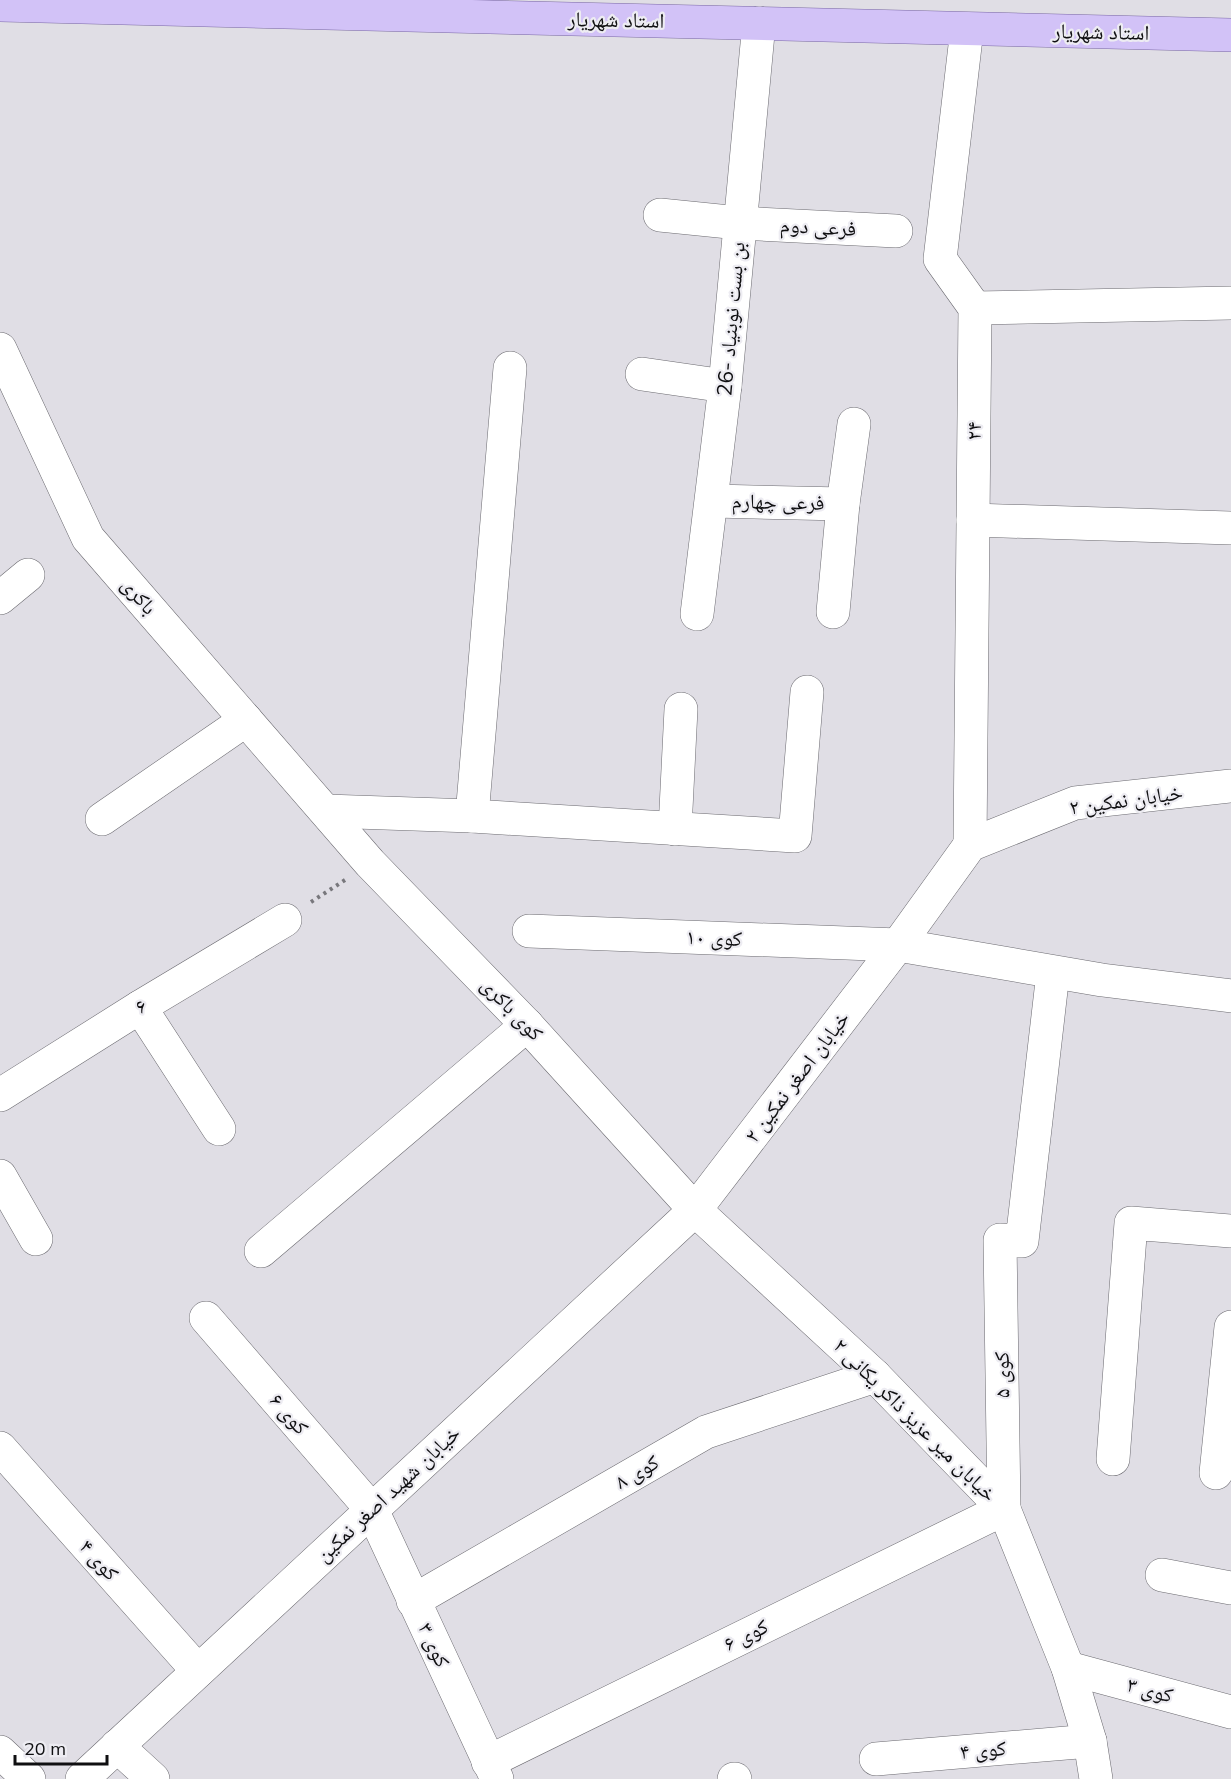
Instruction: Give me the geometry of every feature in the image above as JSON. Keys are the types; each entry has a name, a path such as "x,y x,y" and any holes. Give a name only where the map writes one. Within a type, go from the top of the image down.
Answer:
{"main road":[{"name":"استاد شهریار","path":"8,9 759,23 1231,35"}],"street":[{"name":"26- بن بست نوبنیاد","path":"697,614 713,501 759,23"},
{"path":"967,29 940,259 975,308 1231,303"},
{"name":"فرعی دوم","path":"660,215 739,223 896,231"},
{"name":"۲۴","path":"970,845 975,308"},
{"name":"باکری","path":"0,349 88,538 326,811"},
{"path":"472,816 510,368"},
{"path":"642,374 725,386"},
{"path":"833,612 843,504 854,424"},
{"name":"فرعی چهارم","path":"713,501 843,504"},
{"path":"973,520 1231,528"},
{"path":"0,598 28,575"},
{"path":"326,811 472,816 795,836 807,692"},
{"path":"675,829 681,709"},
{"path":"102,819 246,720"},
{"name":"خیابان نمکین ۲","path":"970,845 1075,803 1231,786"},
{"name":"کوی باکری","path":"326,811 370,863 527,1025 695,1210"},
{"path":"898,945 970,845"},
{"name":"۶","path":"0,1095 140,1006 285,920"},
{"name":"کوی ۱۰","path":"529,931 898,945 1053,972 1231,996"},
{"name":"خیابان اصغر نمکین ۲","path":"695,1210 898,945"},
{"name":"کوی ۵","path":"1004,1509 1011,1240 1053,972"},
{"path":"140,1006 219,1129"},
{"path":"261,1251 527,1025"},
{"path":"0,1176 36,1239"},
{"name":"۲ خیابان میر عزیز ذاکر یکانی","path":"695,1210 875,1376 1004,1509 1068,1668 1090,1741 1096,1779"},
{"name":"خیابان شهید اصغر نمکین","path":"82,1779 695,1210"},
{"path":"1113,1459 1131,1223 1231,1231"},
{"name":"کوی ۶","path":"206,1318 372,1510"},
{"path":"1216,1473 1231,1327"},
{"name":"کوی ۸","path":"413,1601 706,1432 875,1376"},
{"name":"کوی ۴","path":"0,1448 198,1671"},
{"name":"کوی ۶","path":"493,1770 1004,1509"},
{"name":"کوی ۳","path":"372,1510 493,1770"},
{"path":"1162,1575 1231,1588"},
{"name":"کوی ۳","path":"1068,1668 1231,1712"},
{"name":"کوی ۴","path":"876,1759 1090,1741"},
{"path":"117,1746 153,1779"},
{"path":"0,1752 29,1779"}],"path":[{"path":"285,920 370,863"}]}
